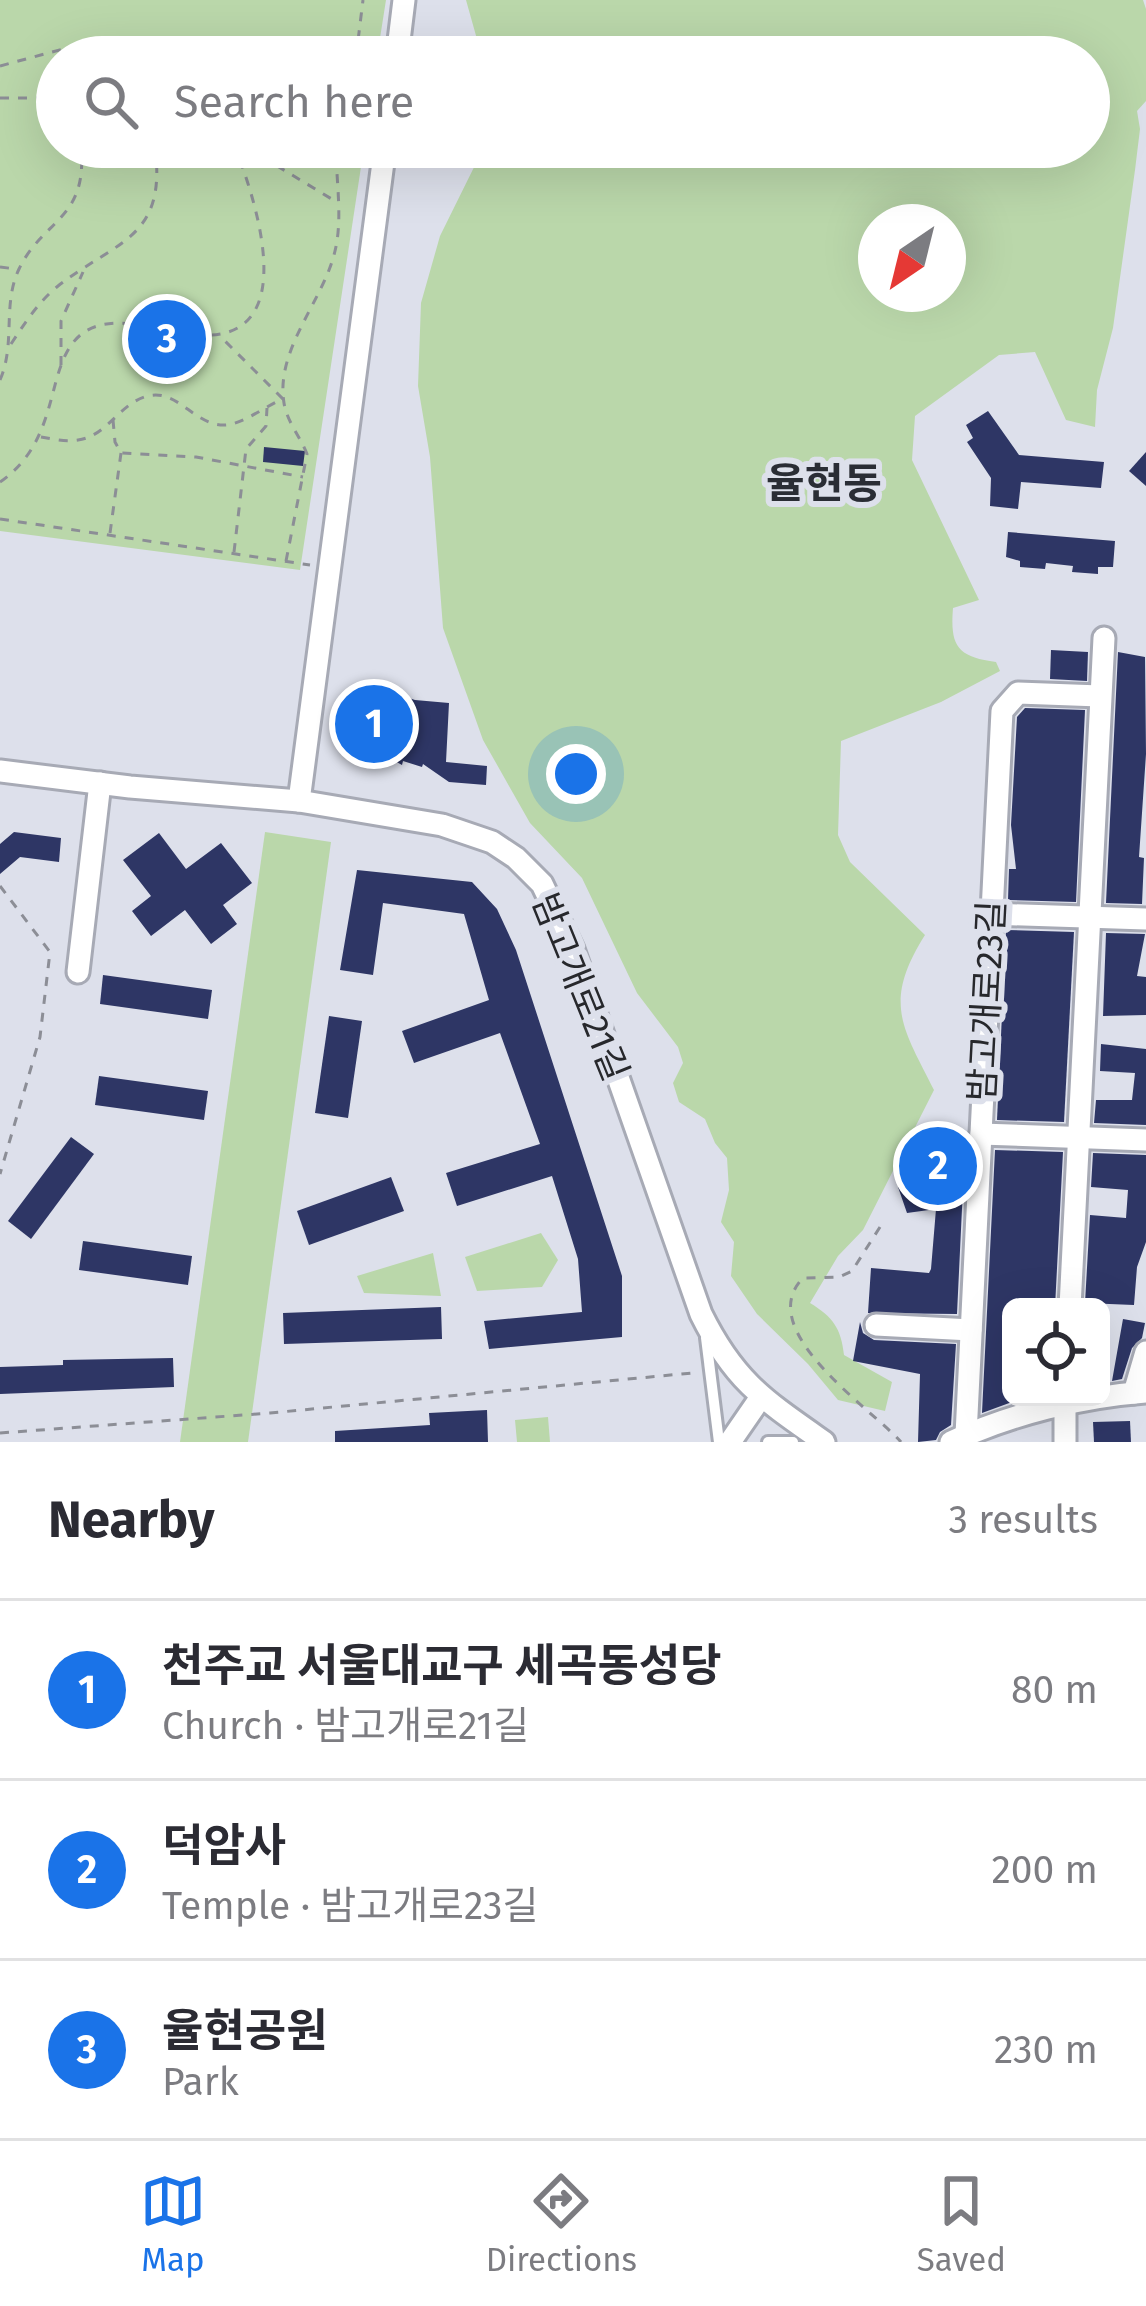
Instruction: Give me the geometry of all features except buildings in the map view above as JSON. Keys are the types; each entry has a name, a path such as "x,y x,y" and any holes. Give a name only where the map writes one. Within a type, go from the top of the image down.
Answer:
{"street":[{"path":"400,36 404,0"},
{"path":"299,801 382,168"},
{"path":"1070,1298 1104,638"},
{"name":"밤고개로23길","path":"1051,1406 958,1439 970,1330 1002,711 1018,693 1100,696"},
{"name":"밤고개로21길","path":"0,771 299,801 442,825 516,858 542,884 573,949 701,1314 729,1365 761,1397 824,1442"},
{"path":"78,972 100,783"},
{"path":"990,914 1146,919"},
{"path":"981,1134 1146,1140"},
{"path":"876,1324 970,1330"},
{"name":"밤고개로23길","path":"1110,1396 1140,1392 1146,1352"},
{"path":"730,1442 761,1397"},
{"path":"1065,1406 1065,1442"}],"lane":[{"path":"701,1314 718,1442"},
{"path":"768,1442 793,1442"}],"path":[{"path":"358,36 362,0"},
{"path":"0,66 36,56"},
{"path":"0,98 36,98"},
{"path":"10,344 7,320 19,269 71,206 79,189 80,168"},
{"path":"0,380 10,344 39,303 119,247 153,205 160,183 158,168"},
{"path":"0,482 20,468 41,437 71,344 86,330 107,324 219,334 238,327 251,315 263,292 262,236 256,200 243,168"},
{"path":"280,168 336,202"},
{"path":"283,399 295,340 335,254 340,225 336,168"},
{"path":"0,267 19,269"},
{"path":"62,367 61,321 84,270"},
{"path":"219,334 283,399 308,454 286,561"},
{"path":"41,437 82,440 128,404 151,394 166,397 200,421 214,424 231,424 283,399"},
{"path":"233,554 246,449 266,426 267,406"},
{"path":"110,535 122,453 115,442 113,420"},
{"path":"122,453 196,458 305,478"},
{"path":"0,519 330,568"},
{"path":"0,886 50,952 40,1036 0,1174"},
{"path":"880,1227 852,1271 839,1277 803,1278 793,1288 789,1304 827,1377 901,1442"},
{"path":"0,1433 270,1413 692,1372"}],"green space":[{"path":"0,0 386,0 380,36 36,36 36,168 361,168 300,570 0,531"},
{"path":"466,0 1143,0 1146,101 1137,111 1140,129 1135,170 1113,328 1097,390 1095,427 1066,420 1035,352 999,355 915,416 912,460 979,600 953,608 955,640 964,653 996,662 1000,671 941,702 841,741 838,835 850,862 925,935 904,979 901,998 906,1032 934,1090 863,1230 838,1256 810,1303 834,1324 844,1355 892,1382 885,1411 838,1400 757,1314 731,1276 734,1242 721,1222 729,1190 727,1158 705,1119 679,1102 673,1083 683,1063 678,1047 637,993 582,878 530,823 483,740 443,628 430,457 418,386 421,303 440,236 474,168 1110,168 1110,36 476,36"},
{"path":"265,832 331,842 248,1442 180,1442"},
{"path":"541,1233 558,1260 542,1287 477,1291 465,1257"},
{"path":"433,1253 441,1296 364,1293 357,1276"},
{"path":"548,1417 550,1442 517,1442 515,1420"}],"place":[{"name":"율현공원","path":"167,339"},
{"name":"천주교 서울대교구 세곡동성당","path":"374,724"},
{"name":"덕암사","path":"938,1166"}],"district":[{"name":"율현동","path":"824,484"}]}
